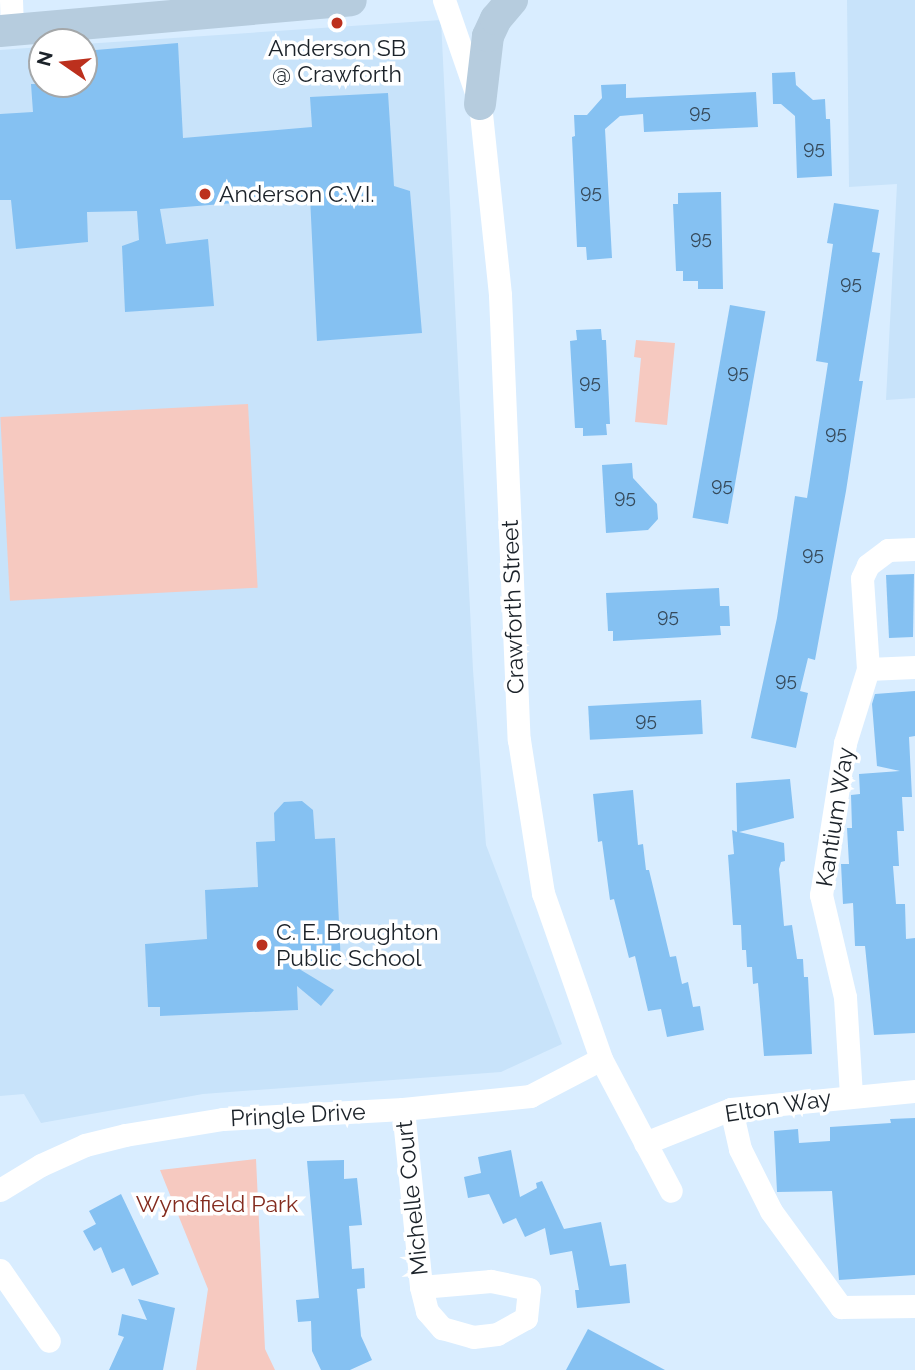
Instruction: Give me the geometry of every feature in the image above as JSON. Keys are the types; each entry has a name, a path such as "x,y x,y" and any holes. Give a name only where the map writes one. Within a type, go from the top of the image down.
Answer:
{"main road":[{"path":"8,21 351,0"},
{"path":"480,104 488,36 512,0"}],"street":[{"name":"Crawforth Street","path":"444,0 480,104 500,295 523,778 543,893 601,1059 671,1191"},
{"path":"915,549 888,550 868,565 862,578 868,669 915,667"},
{"name":"Kantium Way","path":"851,1096 845,998 821,895 845,743 868,669"},
{"name":"Pringle Drive","path":"0,1191 41,1165 85,1145 169,1126 223,1119 403,1109 530,1096 601,1059"},
{"name":"Elton Way","path":"645,1143 731,1109 915,1091"},
{"name":"Michelle Court","path":"403,1109 421,1287"},
{"path":"731,1109 740,1149 771,1211 841,1307 915,1306"},
{"path":"0,1270 49,1341"}],"shaded area":[{"path":"847,0 915,0 915,398 886,400 897,184 849,187"},
{"path":"441,20 473,670 486,845 562,1044 501,1072 203,1094 41,1123 24,1094 0,1096 0,50 28,48 28,98 98,98 98,43"}],"green space":[{"path":"636,340 675,343 667,425 635,422 641,358 634,357"},
{"path":"248,404 258,588 10,601 0,417"},
{"name":"Wyndfield Park","path":"256,1159 265,1349 275,1370 196,1370 208,1289 160,1170"}],"building":[{"name":"Anderson C.V.I.","path":"178,43 183,138 312,127 310,97 388,93 394,186 410,191 422,333 317,341 310,197 160,209 166,244 208,239 214,306 125,312 122,246 139,240 137,211 87,212 88,242 16,249 11,200 0,200 0,114 33,112 32,98 98,98 98,50"},
{"path":"795,72 796,85 813,100 825,99 826,119 830,119 832,176 797,178 795,116 781,104 773,104 772,73"},
{"path":"626,84 626,98 756,92 758,127 644,132 643,114 620,116 605,129 612,258 587,260 586,247 577,247 572,137 575,136 574,115 587,115 602,98 601,85"},
{"path":"721,192 723,289 698,289 698,281 683,281 683,271 676,271 673,204 678,204 678,193"},
{"path":"834,203 879,210 872,252 880,253 859,381 863,381 846,491 815,660 808,658 800,691 808,693 796,748 751,738 777,618 795,496 807,498 828,363 816,361 833,244 827,243"},
{"path":"730,305 765,311 728,524 692,518"},
{"path":"601,329 602,340 606,340 610,424 606,424 607,435 583,436 583,428 575,428 570,341 577,340 576,330"},
{"path":"632,463 633,478 657,504 658,519 648,530 606,533 602,465"},
{"path":"914,574 913,637 889,638 886,575"},
{"path":"719,588 720,606 729,606 730,626 720,626 721,635 613,641 613,631 608,631 606,593"},
{"path":"915,691 915,736 909,737 912,797 902,797 904,831 897,831 899,866 893,866 896,904 905,904 906,939 915,938 915,1033 874,1035 865,946 855,946 853,903 843,904 841,864 849,864 847,828 852,828 851,795 860,794 859,774 900,771 877,766 872,704 875,694"},
{"path":"701,700 703,734 590,740 588,706"},
{"path":"790,779 794,818 739,832 784,843 785,861 781,862 779,869 784,926 792,925 797,959 803,959 804,977 808,977 812,1054 764,1056 758,983 753,984 752,967 747,967 746,950 742,950 741,925 733,925 728,855 734,854 732,830 737,832 736,783"},
{"path":"633,790 638,845 643,844 646,870 649,870 670,957 676,956 682,984 688,982 693,1007 700,1006 704,1030 667,1037 661,1009 648,1011 635,956 629,958 614,899 610,900 602,841 598,842 593,794"},
{"path":"302,801 313,810 315,839 335,838 341,965 296,967 334,990 321,1006 297,986 298,1010 160,1016 160,1007 148,1007 145,944 207,939 205,890 258,887 256,842 275,841 274,813 284,802"},
{"path":"915,1118 915,1275 839,1280 832,1191 777,1192 774,1131 798,1129 799,1143 830,1141 830,1127 891,1123 890,1119"},
{"path":"511,1150 520,1197 537,1188 536,1183 542,1181 564,1229 601,1222 610,1266 626,1264 630,1303 577,1308 575,1290 579,1290 572,1251 550,1255 545,1228 525,1237 516,1218 503,1224 489,1194 468,1198 464,1177 481,1173 478,1157"},
{"path":"344,1160 344,1179 357,1178 362,1225 349,1226 352,1269 364,1268 365,1288 357,1289 361,1336 372,1360 350,1370 321,1370 312,1351 311,1321 298,1322 296,1300 319,1298 307,1161"},
{"path":"121,1194 159,1274 132,1286 124,1268 112,1273 101,1247 94,1251 83,1231 96,1224 89,1211"},
{"path":"138,1299 175,1308 163,1370 109,1370 124,1337 118,1335 122,1314 147,1320"},
{"path":"588,1329 665,1370 566,1370"}],"place":[{"name":"Anderson SB @ Crawforth","path":"337,23"},
{"name":"Anderson C.V.I.","path":"205,194"},
{"name":"C. E. Broughton Public School","path":"262,945"}]}
